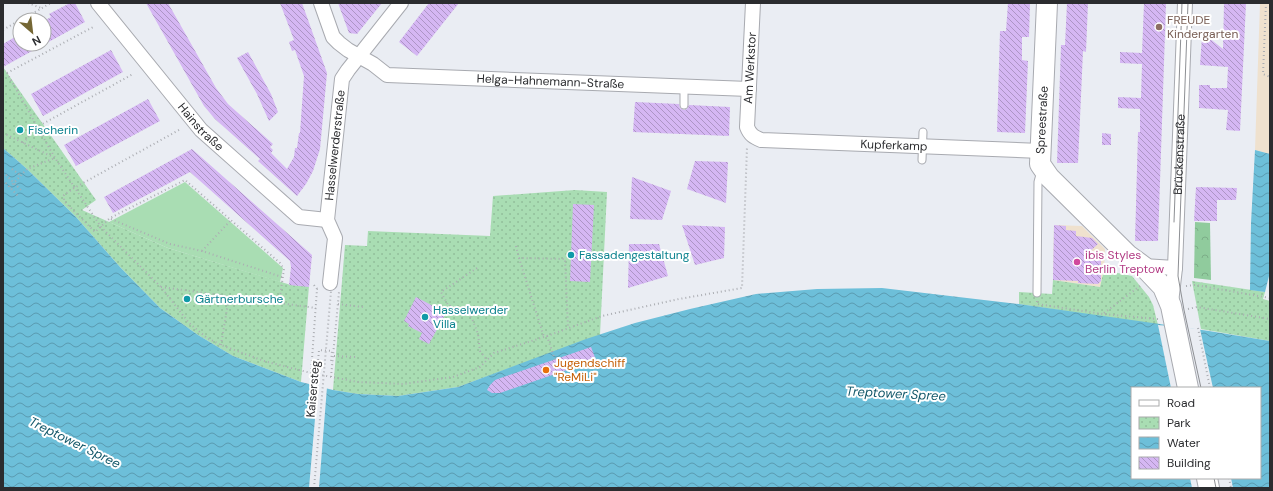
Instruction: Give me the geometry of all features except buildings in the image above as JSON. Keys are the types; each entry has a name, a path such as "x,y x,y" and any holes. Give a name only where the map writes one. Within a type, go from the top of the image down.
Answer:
{"main road":[{"name":"Spreestraße","path":"1047,3 1040,164 1043,170 1128,255 1143,275 1163,287 1172,296 1166,323 1188,387"}],"street":[{"name":"Hainstraße","path":"98,3 201,130 299,217 327,220"},
{"name":"Helga-Hahnemann-Straße","path":"321,3 333,36 339,43 348,50 373,64 387,75 749,89"},
{"name":"Hasselwerderstraße","path":"330,287 335,238 327,220 342,79 401,3"},
{"name":"Am Werkstor","path":"750,133 747,127 753,3"},
{"name":"Brückenstraße","path":"1172,296 1175,268 1185,3"},
{"name":"Kupferkamp","path":"750,133 754,137 761,140 1041,150"},
{"path":"1143,275 1175,268"}],"lane":[{"path":"684,86 684,104"},
{"path":"922,160 923,132"},
{"path":"1037,294 1038,182 1040,172 1043,170"}],"path":[{"path":"28,3 42,8"},
{"path":"39,3 42,8"},
{"path":"35,12 51,3"},
{"path":"1266,3 1263,74 1270,77"},
{"path":"3,30 12,25"},
{"path":"3,72 7,73 95,26"},
{"path":"7,73 55,158 101,228 162,287 189,323 207,338 221,345 264,361 311,373 358,382 403,384 453,377 480,367 494,352 545,337 610,314 679,298 742,288 747,141 750,133"},
{"path":"23,144 37,127 133,74"},
{"path":"179,130 74,188 64,195 64,201 95,232 110,218 185,180 280,263 284,269 279,303"},
{"path":"3,133 23,144 55,158"},
{"path":"10,187 27,169 55,158"},
{"path":"12,168 20,176"},
{"path":"6,175 22,191"},
{"path":"3,180 18,196"},
{"path":"110,218 170,244 202,251 282,277"},
{"path":"202,251 231,220"},
{"path":"516,246 545,337 555,360"},
{"path":"519,258 565,259 568,328"},
{"path":"477,268 441,292 448,305 468,313 478,334 480,351 487,360"},
{"path":"1103,314 1143,275"},
{"path":"311,373 317,289 314,285"},
{"path":"1172,296 1195,285 1270,298"},
{"path":"162,287 316,308"},
{"path":"317,289 330,287 339,291 332,377"},
{"name":"Kaisersteg","path":"314,488 330,287"},
{"path":"1037,294 1037,304 1166,323"},
{"path":"221,345 229,296"},
{"path":"338,304 363,307"},
{"path":"1197,307 1270,318"},
{"path":"1198,328 1210,387"},
{"path":"312,362 318,362 319,350 332,351 331,362 333,362"},
{"path":"334,356 355,357"}],"shaded area":[{"path":"1260,3 1270,3 1270,154 1255,150"},
{"name":"ibis Styles Berlin Treptow","path":"1054,225 1082,226 1105,249 1104,270 1100,287 1053,280"}],"green space":[{"path":"3,67 96,200 82,210 168,248 291,285 309,286 301,382 233,356 198,335 160,308 120,267 76,217 27,169 3,148"},
{"path":"185,182 283,268 280,282 168,248 109,222"},
{"path":"575,190 607,192 600,335 458,387 398,396 358,394 333,390 345,245 367,246 368,231 490,236 493,196"},
{"path":"1195,222 1210,223 1211,280 1194,278"},
{"path":"1104,270 1132,276 1149,297 1153,305 1158,325 1019,304 1019,292 1052,294 1053,280 1100,287"},
{"path":"1192,281 1265,292 1263,299 1270,301 1270,341 1201,329"}],"water":[{"name":"Treptower Spree","path":"3,148 27,169 76,217 120,267 160,308 198,335 233,356 301,382 333,390 358,394 398,396 458,387 586,339 635,323 690,309 756,294 817,289 882,288 1019,304 1270,341 1270,488 3,488"},
{"path":"1255,150 1270,154 1270,272 1265,292 1250,290 1251,223"}],"pier":[{"path":"1158,325 1200,329 1213,387 1171,387"},
{"path":"318,384 327,387 319,488 309,488"},
{"path":"1190,479 1231,479 1233,488 1192,488"}],"tram line":[{"path":"1174,222 1182,3"},
{"path":"1188,3 1178,276 1201,387"},
{"path":"1214,479 1216,488"}],"place":[{"name":"FREUDE Kindergarten","path":"1159,27"},
{"name":"Fischerin","path":"20,130"},
{"name":"Fassadengestaltung","path":"571,255"},
{"name":"ibis Styles Berlin Treptow","path":"1077,262"},
{"name":"Gärtnerbursche","path":"187,299"},
{"name":"Hasselwerder Villa","path":"425,317"},
{"name":"Jugendschiff \"ReMiLi\"","path":"546,370"}]}
